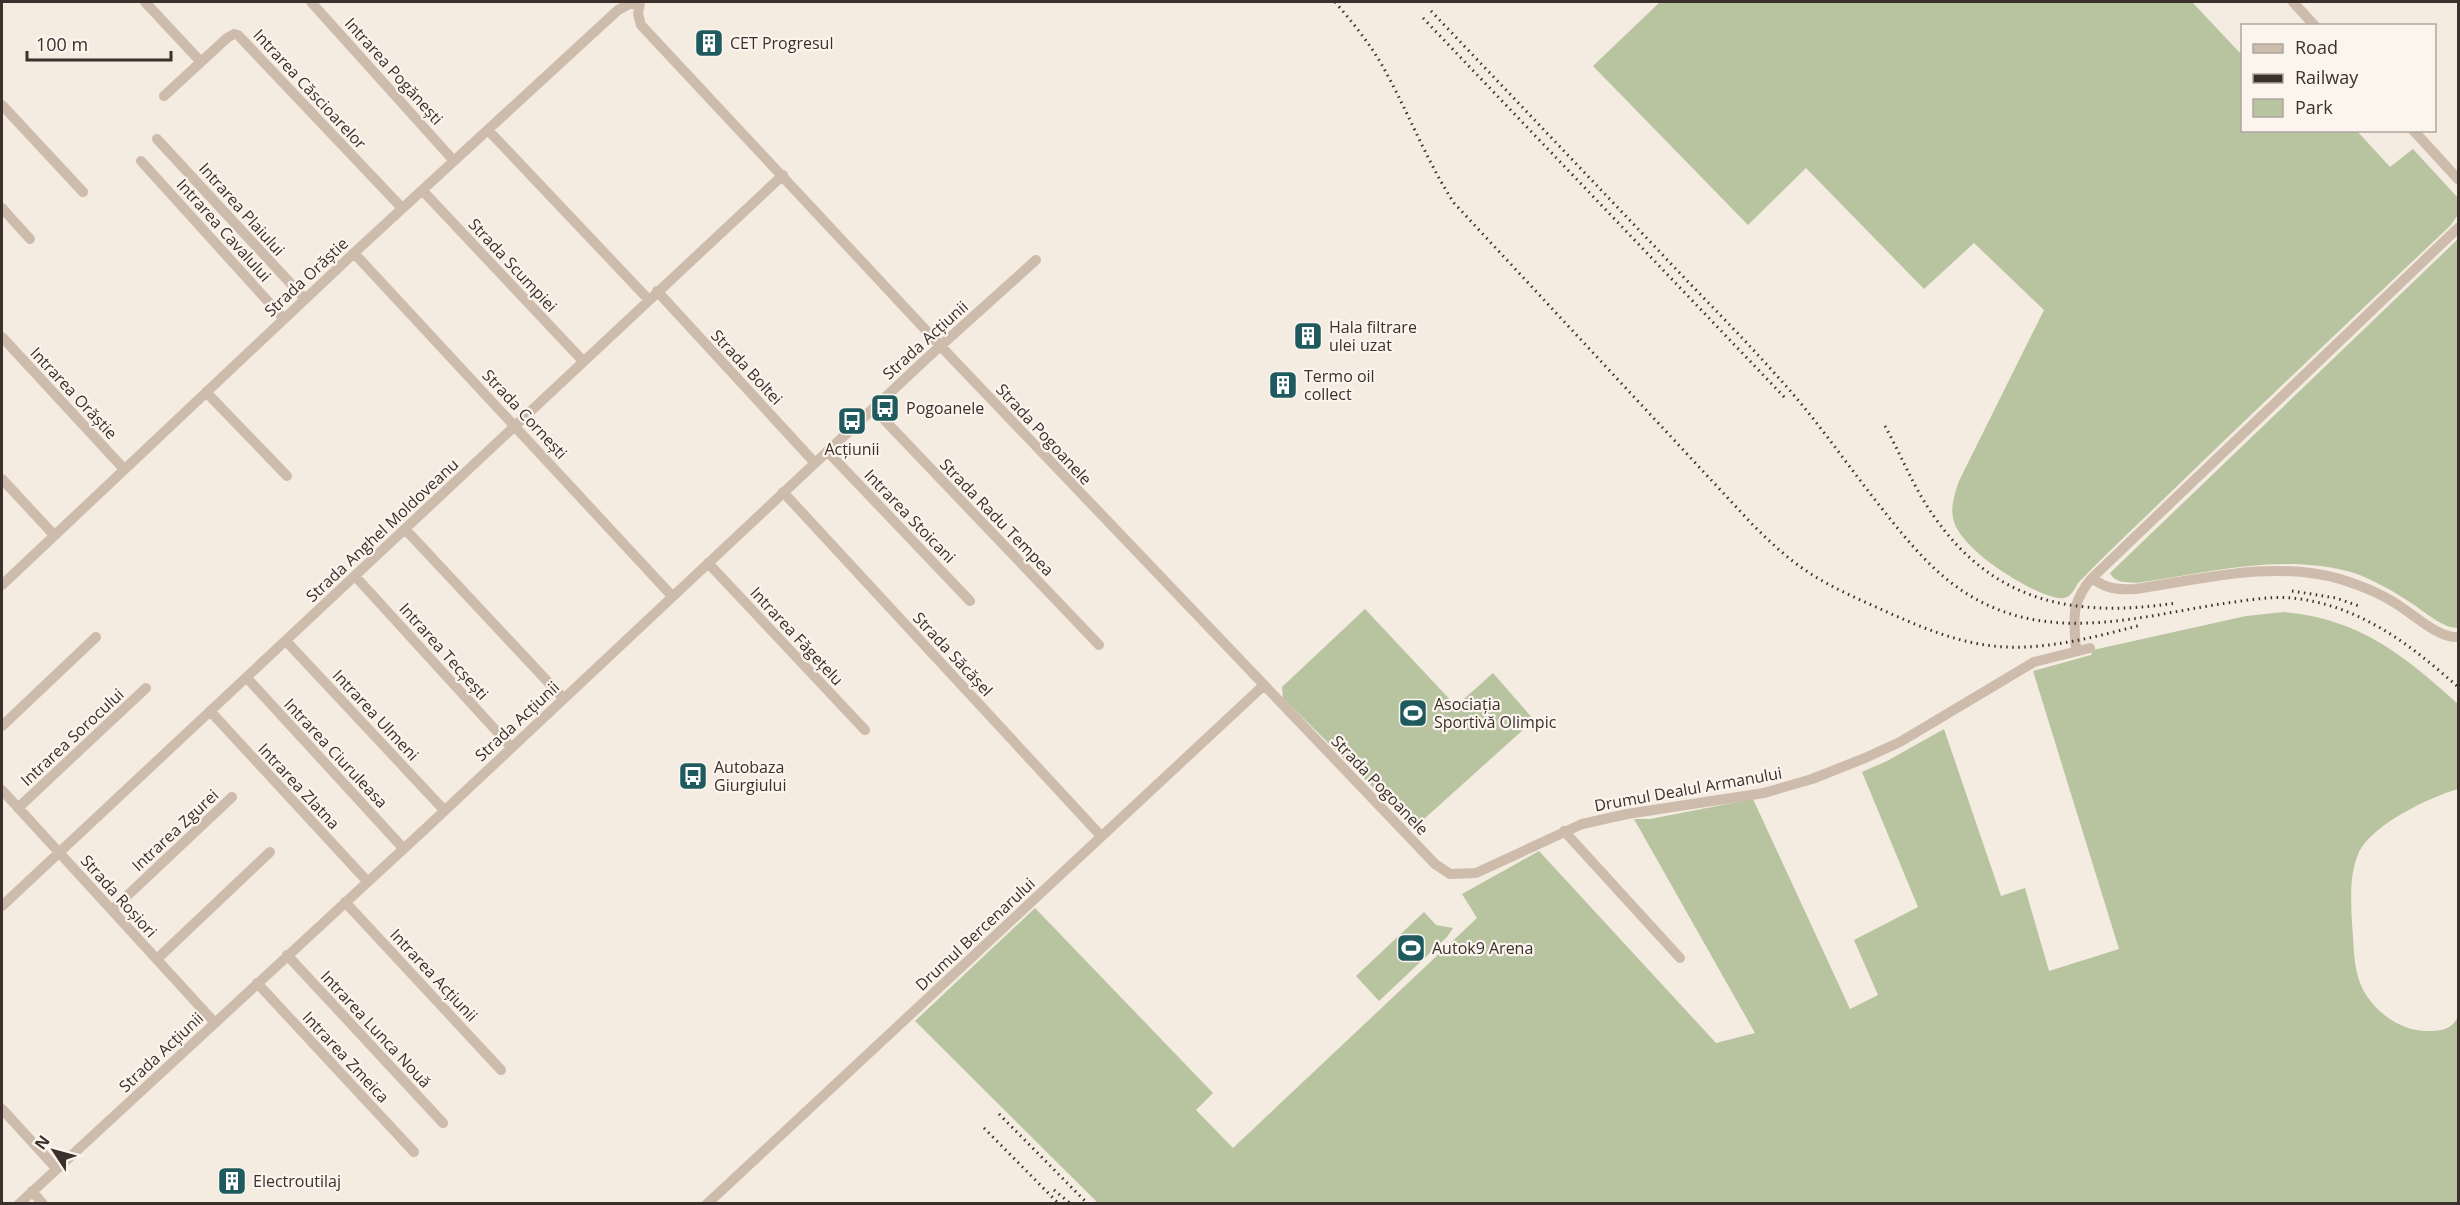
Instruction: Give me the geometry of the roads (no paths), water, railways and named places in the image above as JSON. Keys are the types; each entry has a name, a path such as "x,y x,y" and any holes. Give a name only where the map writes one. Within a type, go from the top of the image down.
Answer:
{"street":[{"path":"145,2 201,62"},
{"name":"Intrarea Pogănești","path":"311,2 454,161"},
{"path":"2293,2 2313,24"},
{"name":"Strada Orăștie","path":"2,585 402,208 618,10 629,4 640,3"},
{"name":"Strada Pogoanele","path":"640,3 638,14 641,25 940,346 1263,686 1435,864 1450,874"},
{"name":"Intrarea Căscioarelor","path":"164,96 227,38 234,34 242,37 402,208"},
{"path":"2,105 83,192"},
{"name":"Strada Boltei","path":"488,130 653,295 815,463"},
{"path":"2415,132 2458,179"},
{"name":"Intrarea Plaiului","path":"158,139 305,299"},
{"name":"Intrarea Cavalului","path":"141,161 284,319"},
{"name":"Strada Anghel Moldoveanu","path":"2,906 783,175"},
{"name":"Strada Scumpiei","path":"422,190 583,361"},
{"path":"2,208 30,239"},
{"path":"2076,651 2074,611 2079,595 2092,578 2458,228"},
{"name":"Strada Cornești","path":"354,253 672,596"},
{"name":"Strada Acțiunii","path":"19,1203 404,848 873,408 1036,260"},
{"name":"Intrarea Orăștie","path":"2,337 124,469"},
{"path":"206,392 287,476"},
{"name":"Strada Radu Tempea","path":"873,408 1098,645"},
{"name":"Intrarea Stoicani","path":"827,451 970,602"},
{"path":"2,479 54,536"},
{"name":"Strada Săcășel","path":"783,492 1101,836"},
{"path":"405,529 563,698"},
{"name":"Intrarea Făgețelu","path":"708,563 866,730"},
{"path":"2092,578 2107,588 2119,590 2250,572 2310,572 2370,589 2447,637 2458,638"},
{"name":"Intrarea Tecșești","path":"355,576 511,747"},
{"path":"2,726 96,637"},
{"name":"Intrarea Ulmeni","path":"286,641 444,810"},
{"name":"Drumul Dealul Armanului","path":"1450,874 1476,873 1564,831 1618,815 1764,793 1812,779 1900,742 2034,662 2090,648"},
{"name":"Intrarea Ciuruleasa","path":"247,678 404,848"},
{"name":"Drumul Bercenarului","path":"707,1203 1263,686"},
{"name":"Intrarea Sorocului","path":"18,808 146,688"},
{"name":"Intrarea Zlatna","path":"210,711 367,881"},
{"name":"Strada Roșiori","path":"2,790 215,1023"},
{"name":"Intrarea Zgurei","path":"112,909 232,796"},
{"path":"1564,831 1680,958"},
{"path":"157,959 270,852"},
{"name":"Intrarea Acțiunii","path":"345,902 501,1070"},
{"name":"Intrarea Lunca Nouă","path":"287,955 443,1123"},
{"name":"Intrarea Zmeica","path":"257,983 414,1152"},
{"path":"2,1109 56,1168"},
{"path":"32,1191 43,1203"}],"railway":[{"path":"1335,2 1383,66 1454,203 1752,524 1795,563 1826,583 1876,607 1923,627 1972,643 2006,647 2040,646 2075,641 2141,625"},
{"path":"1431,11 1763,360 1803,406 1901,532 1927,562 1957,587 1992,607 2020,617 2048,622 2105,622 2134,619 2265,598 2292,598 2316,602 2339,609 2382,629 2421,656 2458,687"},
{"path":"1423,18 1787,400"},
{"path":"1885,426 1933,515 1957,545 1983,568 2010,586 2040,598 2071,605 2104,608 2176,603"},
{"path":"2292,591 2336,598 2359,606"},
{"path":"999,1114 1088,1204"},
{"path":"984,1128 1059,1204"},
{"path":"1054,1190 1071,1204"}],"place":[{"name":"CET Progresul","path":"709,43"},
{"name":"Hala filtrare ulei uzat","path":"1308,336"},
{"name":"Termo oil collect","path":"1283,385"},
{"name":"Pogoanele","path":"885,408"},
{"name":"Acțiunii","path":"852,421"},
{"name":"Asociația Sportivă Olimpic","path":"1413,713"},
{"name":"Autobaza Giurgiului","path":"693,776"},
{"name":"Autok9 Arena","path":"1411,948"},
{"name":"Electroutilaj","path":"232,1181"}]}
